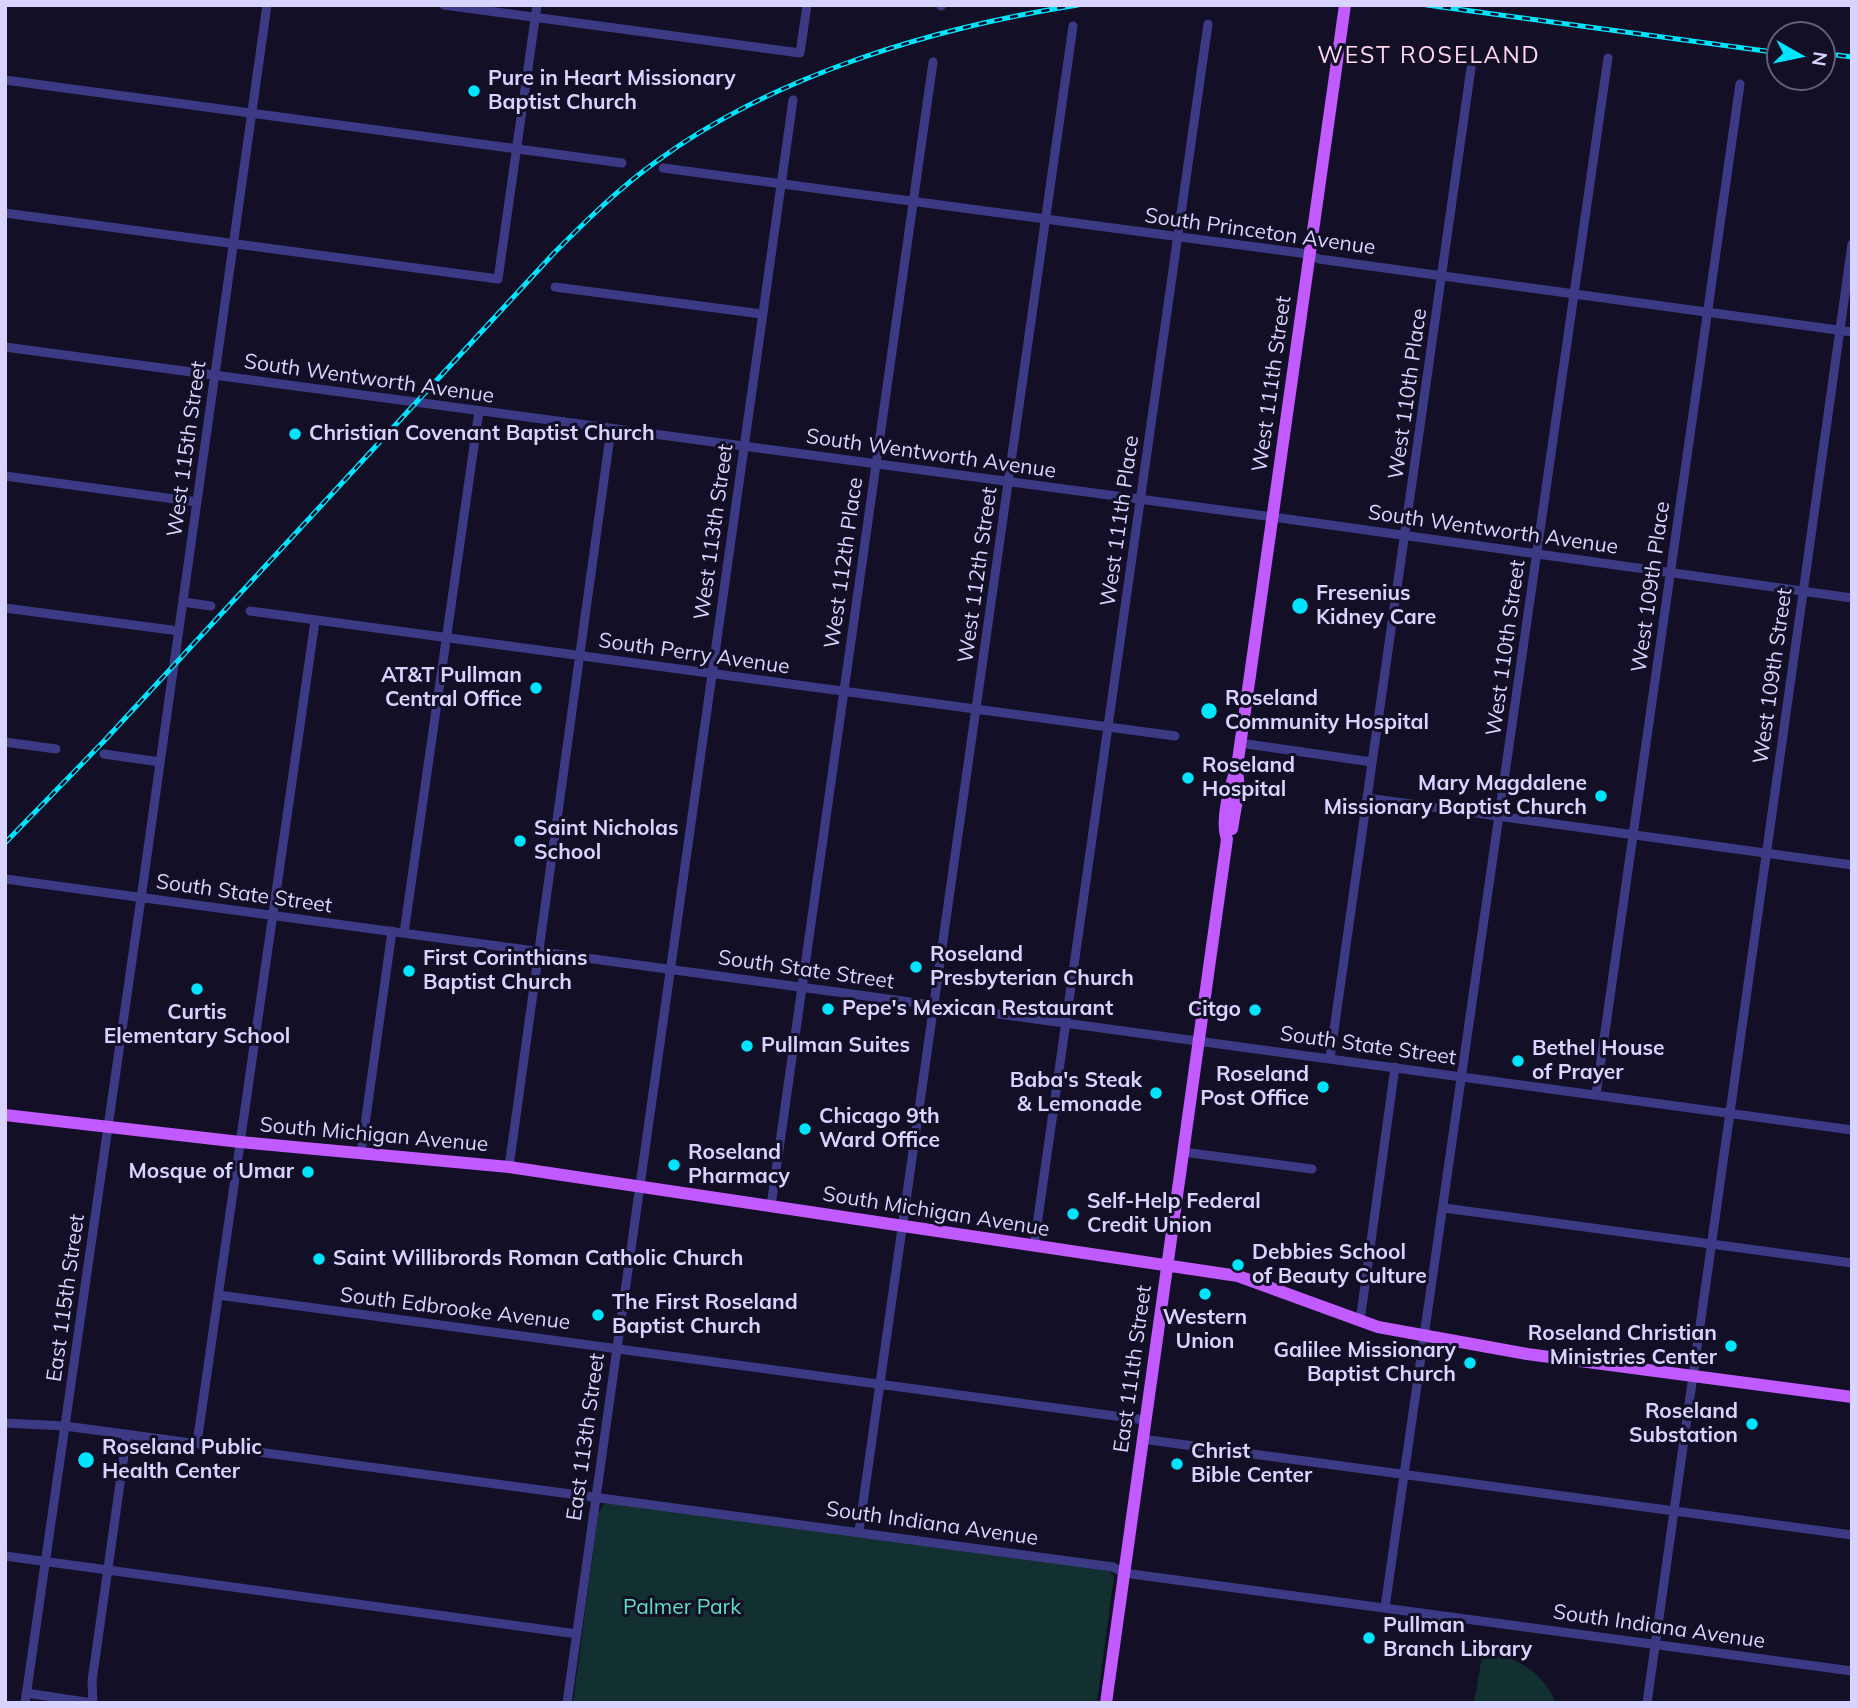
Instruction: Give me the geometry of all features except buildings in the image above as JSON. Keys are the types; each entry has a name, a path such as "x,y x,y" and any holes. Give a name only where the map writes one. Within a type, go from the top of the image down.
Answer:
{"main road":[{"name":"West 111th Street","path":"1198,1040 1227,839 1227,806 1237,767 1345,5"},
{"name":"East 111th Street","path":"1106,1703 1198,1040"},
{"name":"South Michigan Avenue","path":"5,1115 240,1142 509,1167 1238,1276 1360,1321 1425,1336 1527,1354 1852,1397"}],"street":[{"name":"West 115th Street","path":"141,897 267,5"},
{"path":"444,5 800,53 807,5"},
{"path":"5,213 498,279 537,5"},
{"name":"West 111th Place","path":"1034,1246 1208,24"},
{"name":"West 112th Street","path":"859,1531 1073,26"},
{"name":"West 110th Street","path":"1385,1607 1608,58"},
{"name":"West 112th Place","path":"771,1206 933,62"},
{"name":"West 110th Place","path":"1330,1058 1471,68"},
{"path":"5,80 622,163"},
{"name":"West 109th Place","path":"1596,1095 1740,84"},
{"name":"West 113th Street","path":"670,969 793,100"},
{"name":"South Princeton Avenue","path":"663,168 1310,255 1319,259 1852,332"},
{"name":"West 109th Street","path":"1647,1703 1852,244"},
{"path":"555,287 762,314"},
{"name":"South Wentworth Avenue","path":"5,347 1273,517 1852,598"},
{"path":"404,933 479,411"},
{"path":"509,1167 611,429"},
{"path":"5,477 197,502"},
{"path":"183,602 211,606"},
{"path":"5,608 179,631"},
{"name":"South Perry Avenue","path":"250,611 1175,737"},
{"path":"197,1443 315,621"},
{"path":"5,742 56,749"},
{"path":"1240,743 1373,762"},
{"path":"104,754 160,762"},
{"path":"1367,797 1852,865"},
{"name":"South State Street","path":"5,879 1852,1130"},
{"name":"East 115th Street","path":"25,1698 141,897"},
{"path":"361,1153 392,931"},
{"name":"East 113th Street","path":"567,1703 670,969"},
{"path":"1360,1321 1395,1067"},
{"path":"1183,1152 1311,1169"},
{"path":"1444,1208 1852,1263"},
{"name":"South Edbrooke Avenue","path":"218,1295 1145,1420"},
{"name":"South Indiana Avenue","path":"5,1423 65,1426 859,1531 1113,1567 1124,1573 1852,1671"},
{"path":"25,1698 92,1703 92,1681 127,1434"},
{"path":"1142,1439 1852,1535"},
{"path":"5,1556 577,1634"}],"green space":[{"name":"Palmer Park","path":"610,1502 1110,1571 1114,1576 1097,1703 573,1703 598,1514 603,1505"},
{"path":"1483,1650 1507,1657 1527,1667 1543,1682 1556,1703 1474,1703"}],"railway":[{"path":"5,843 105,740 554,253 643,171 703,131 752,103 858,59 969,27 1078,5"},
{"path":"1427,5 1766,51"},
{"path":"1836,55 1852,57"}],"place":[{"name":"Pure in Heart Missionary Baptist Church","path":"474,91"},
{"name":"Christian Covenant Baptist Church","path":"295,434"},
{"name":"Fresenius Kidney Care","path":"1300,606"},
{"name":"AT&T Pullman Central Office","path":"536,688"},
{"name":"Roseland Community Hospital","path":"1209,711"},
{"name":"Roseland Hospital","path":"1188,778"},
{"name":"Mary Magdalene Missionary Baptist Church","path":"1601,796"},
{"name":"Saint Nicholas School","path":"520,841"},
{"name":"Roseland Presbyterian Church","path":"916,967"},
{"name":"First Corinthians Baptist Church","path":"409,971"},
{"name":"Curtis Elementary School","path":"197,989"},
{"name":"Pepe's Mexican Restaurant","path":"828,1009"},
{"name":"Citgo","path":"1255,1010"},
{"name":"Pullman Suites","path":"747,1046"},
{"name":"Bethel House of Prayer","path":"1518,1061"},
{"name":"Roseland Post Office","path":"1323,1087"},
{"name":"Baba's Steak & Lemonade","path":"1156,1093"},
{"name":"Chicago 9th Ward Office","path":"805,1129"},
{"name":"Roseland Pharmacy","path":"674,1165"},
{"name":"Mosque of Umar","path":"308,1172"},
{"name":"Self-Help Federal Credit Union","path":"1073,1214"},
{"name":"Saint Willibrords Roman Catholic Church","path":"319,1259"},
{"name":"Debbies School of Beauty Culture","path":"1238,1265"},
{"name":"Western Union","path":"1205,1294"},
{"name":"The First Roseland Baptist Church","path":"598,1315"},
{"name":"Roseland Christian Ministries Center","path":"1731,1346"},
{"name":"Galilee Missionary Baptist Church","path":"1470,1363"},
{"name":"Roseland Substation","path":"1752,1424"},
{"name":"Roseland Public Health Center","path":"86,1460"},
{"name":"Christ Bible Center","path":"1177,1464"},
{"name":"Pullman Branch Library","path":"1369,1638"}],"district":[{"name":"WEST ROSELAND","path":"1429,56"}]}
